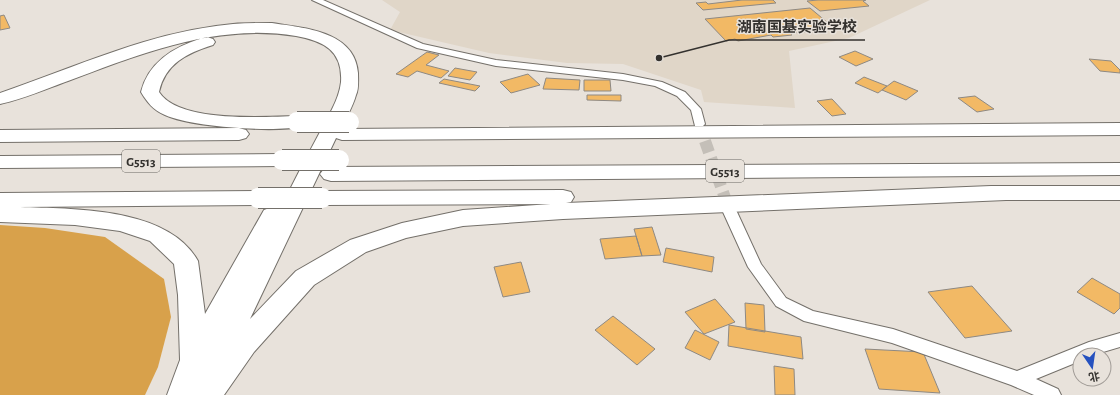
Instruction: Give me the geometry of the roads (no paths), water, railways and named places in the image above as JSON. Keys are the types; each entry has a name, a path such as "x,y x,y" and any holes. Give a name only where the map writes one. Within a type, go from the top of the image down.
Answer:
{"highway":[{"path":"0,99 137,51 210,31 273,28 300,31 318,36 334,45 348,58 351,74 348,94 199,395"},
{"path":"182,395 194,360 336,96 339,75 337,61 327,48 310,39 290,34 262,33 240,35 203,44 176,56 160,67 151,80 150,92 158,104 175,112 219,121 294,128"},
{"path":"0,136 294,128 550,133 1120,129"},
{"name":"G5513","path":"335,167 1120,156"},
{"name":"G5513","path":"0,162 279,167 1120,169"},
{"name":"G5513","path":"0,176 279,167"},
{"path":"207,395 244,344 305,278 358,246 402,231 463,218 563,211 1006,193"},
{"path":"0,200 1120,193"},
{"path":"0,214 75,217 122,223 158,235 186,261 191,295 194,360"}],"street":[{"path":"316,0 420,46 496,63 623,77 658,84 681,94 696,109 699,124"},
{"path":"730,212 755,267 781,302 810,317 893,336 1017,379 1052,395"},
{"path":"1017,379 1095,347 1120,340"}],"tunnel":[{"path":"699,124 730,212"}],"place":[{"name":"湖南国基实验学校","path":"659,58"}]}
